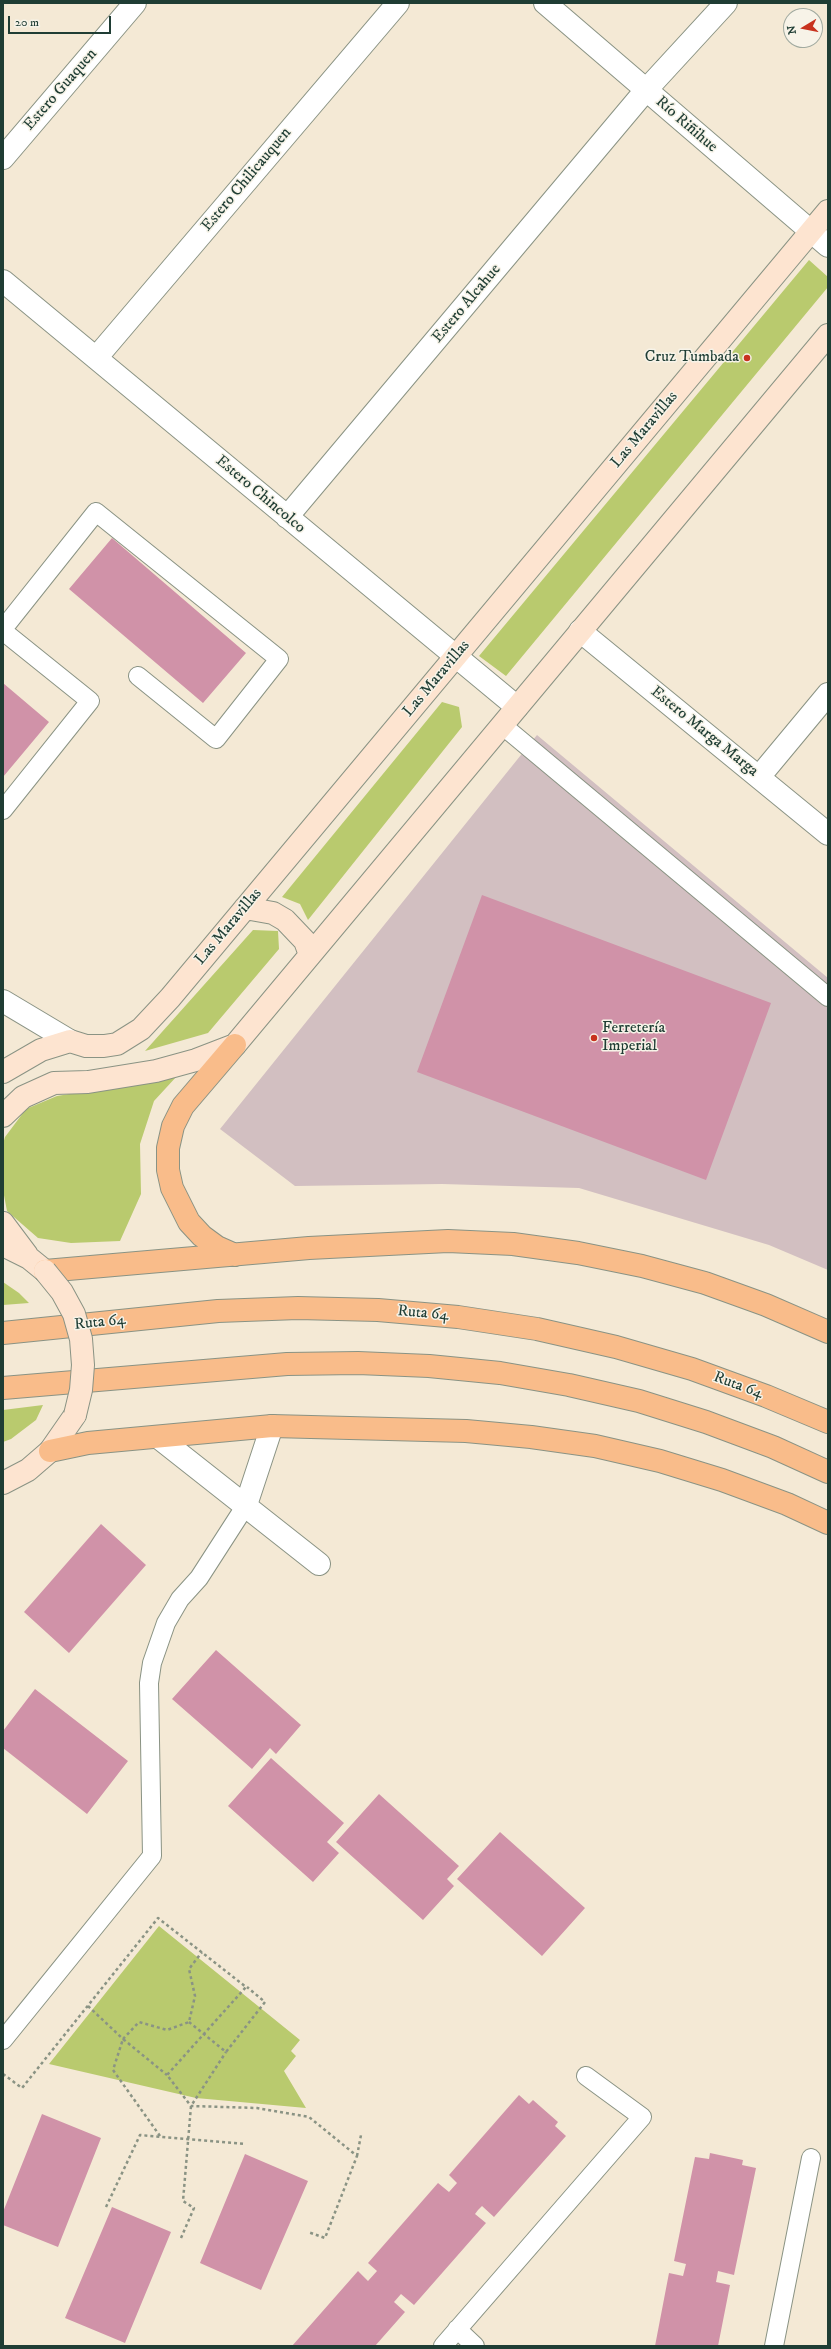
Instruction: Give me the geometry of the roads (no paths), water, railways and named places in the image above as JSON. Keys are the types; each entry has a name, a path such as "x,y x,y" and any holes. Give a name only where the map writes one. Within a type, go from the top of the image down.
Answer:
{"highway":[{"path":"235,1045 183,1106 173,1126 168,1148 168,1170 172,1188 189,1222 202,1236 217,1247 235,1255"},
{"path":"45,1271 308,1248 448,1241 513,1244 599,1257 642,1266 691,1279 766,1305 828,1332"},
{"name":"Ruta 64","path":"3,1333 218,1311 298,1308 378,1310 458,1317 537,1330 616,1347 692,1369 766,1396 828,1422"},
{"path":"3,1388 287,1364 358,1363 429,1366 507,1374 569,1385 639,1402 706,1422 773,1447 828,1472"},
{"path":"50,1451 88,1443 272,1426 466,1431 531,1437 595,1446 660,1461 722,1480 787,1504 828,1523"}],"street":[{"name":"Estero Guaquen","path":"3,158 135,3"},
{"name":"Estero Chilicauquen","path":"96,358 398,3"},
{"name":"Río Riñihue","path":"545,3 828,246"},
{"name":"Estero Alcahue","path":"287,517 646,90 726,3"},
{"name":"Las Maravillas","path":"70,1041 86,1046 118,1044 130,1038 170,998 828,211"},
{"name":"Estero Chincolco","path":"3,281 517,708"},
{"path":"3,1116 22,1097 54,1083 88,1082 156,1071 196,1060 235,1045 828,334"},
{"name":"Estero Marga Marga","path":"580,631 828,834"},
{"path":"759,777 828,694"},
{"path":"245,908 273,913 285,920 304,941 310,955"},
{"path":"3,1002 70,1041"},
{"path":"3,1072 41,1050 70,1041"},
{"path":"3,1223 29,1258"},
{"path":"3,1245 29,1258 45,1271 62,1292 74,1314 81,1339 83,1365 81,1390 74,1414 50,1451 28,1470 3,1498"},
{"path":"246,1505 272,1426"},
{"path":"158,1437 319,1564"},
{"path":"3,1484 28,1470"}],"lane":[{"path":"3,810 90,701 3,630 96,512 279,659 216,739 138,676"},
{"path":"502,725 828,997"},
{"path":"3,2040 152,1856 149,1683 152,1663 166,1623 180,1599 199,1578 246,1505"},
{"path":"443,2346 642,2117 586,2076"},
{"path":"774,2346 810,2158"},
{"path":"457,2329 475,2346"}],"place":[{"name":"Cruz Tumbada","path":"747,358"},
{"name":"Ferretería Imperial","path":"594,1038"}]}
